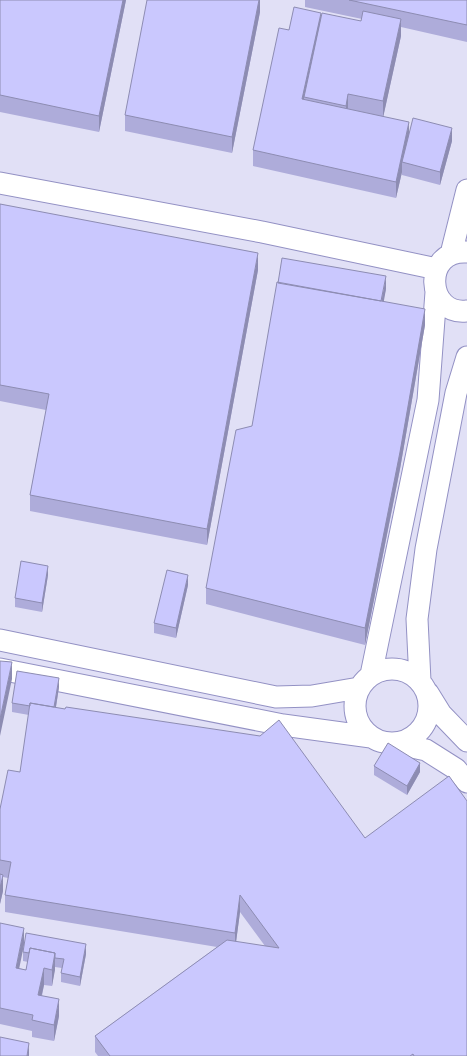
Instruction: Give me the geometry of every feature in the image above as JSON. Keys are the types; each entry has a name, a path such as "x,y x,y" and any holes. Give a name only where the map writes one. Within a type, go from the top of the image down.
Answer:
{"street":[{"path":"0,183 262,232 437,269"},
{"path":"370,737 361,727 355,714 355,701 365,682 398,542 428,400 436,292 434,282 437,269 443,260 459,253 467,190"},
{"path":"436,292 441,301 448,307 458,311 467,311"},
{"path":"398,744 411,739 423,729 429,717 430,704 424,686 417,619 426,549 456,393 467,357"},
{"path":"398,542 426,549"},
{"path":"0,640 276,697 312,696 365,682 384,669 397,668 410,672 424,686 441,714 467,741"},
{"path":"0,669 283,725 370,737 382,743 398,744 426,750 456,770 467,782"}],"building":[{"path":"0,0 123,0 99,116 0,95"},
{"path":"147,0 259,0 232,137 125,115"},
{"path":"349,0 467,0 467,25"},
{"path":"294,7 321,13 302,99 409,122 396,182 253,150 279,28 289,30"},
{"path":"363,11 401,19 383,101 348,94 346,106 304,97 322,13 361,21"},
{"path":"413,118 452,128 440,172 402,162"},
{"path":"0,204 258,253 207,529 30,495 49,394 0,385"},
{"path":"282,258 386,276 381,301 278,283"},
{"path":"277,282 425,309 400,452 365,628 206,588 236,430 252,426"},
{"path":"21,561 48,566 42,603 15,598"},
{"path":"167,570 188,575 176,628 154,623"},
{"path":"0,661 12,662 0,719"},
{"path":"17,671 59,678 54,707 30,703 30,706 12,703"},
{"path":"30,703 260,736 279,720 365,838 449,776 467,801 467,1056 414,1056 413,1054 410,1056 110,1056 95,1036 227,940 279,948 240,895 235,933 5,895 11,862 0,860 0,809 8,770 20,772"},
{"path":"388,743 420,763 407,786 374,766"},
{"path":"0,874 3,875 0,888"},
{"path":"0,923 24,928 16,968 26,970 30,948 55,953 52,970 44,968 38,995 59,999 54,1025 32,1020 33,1015 0,1008"},
{"path":"26,933 86,944 80,977 61,973 64,959 55,958 55,953 30,948 29,953 23,952"},
{"path":"0,1037 29,1043 27,1056 0,1056"}]}
